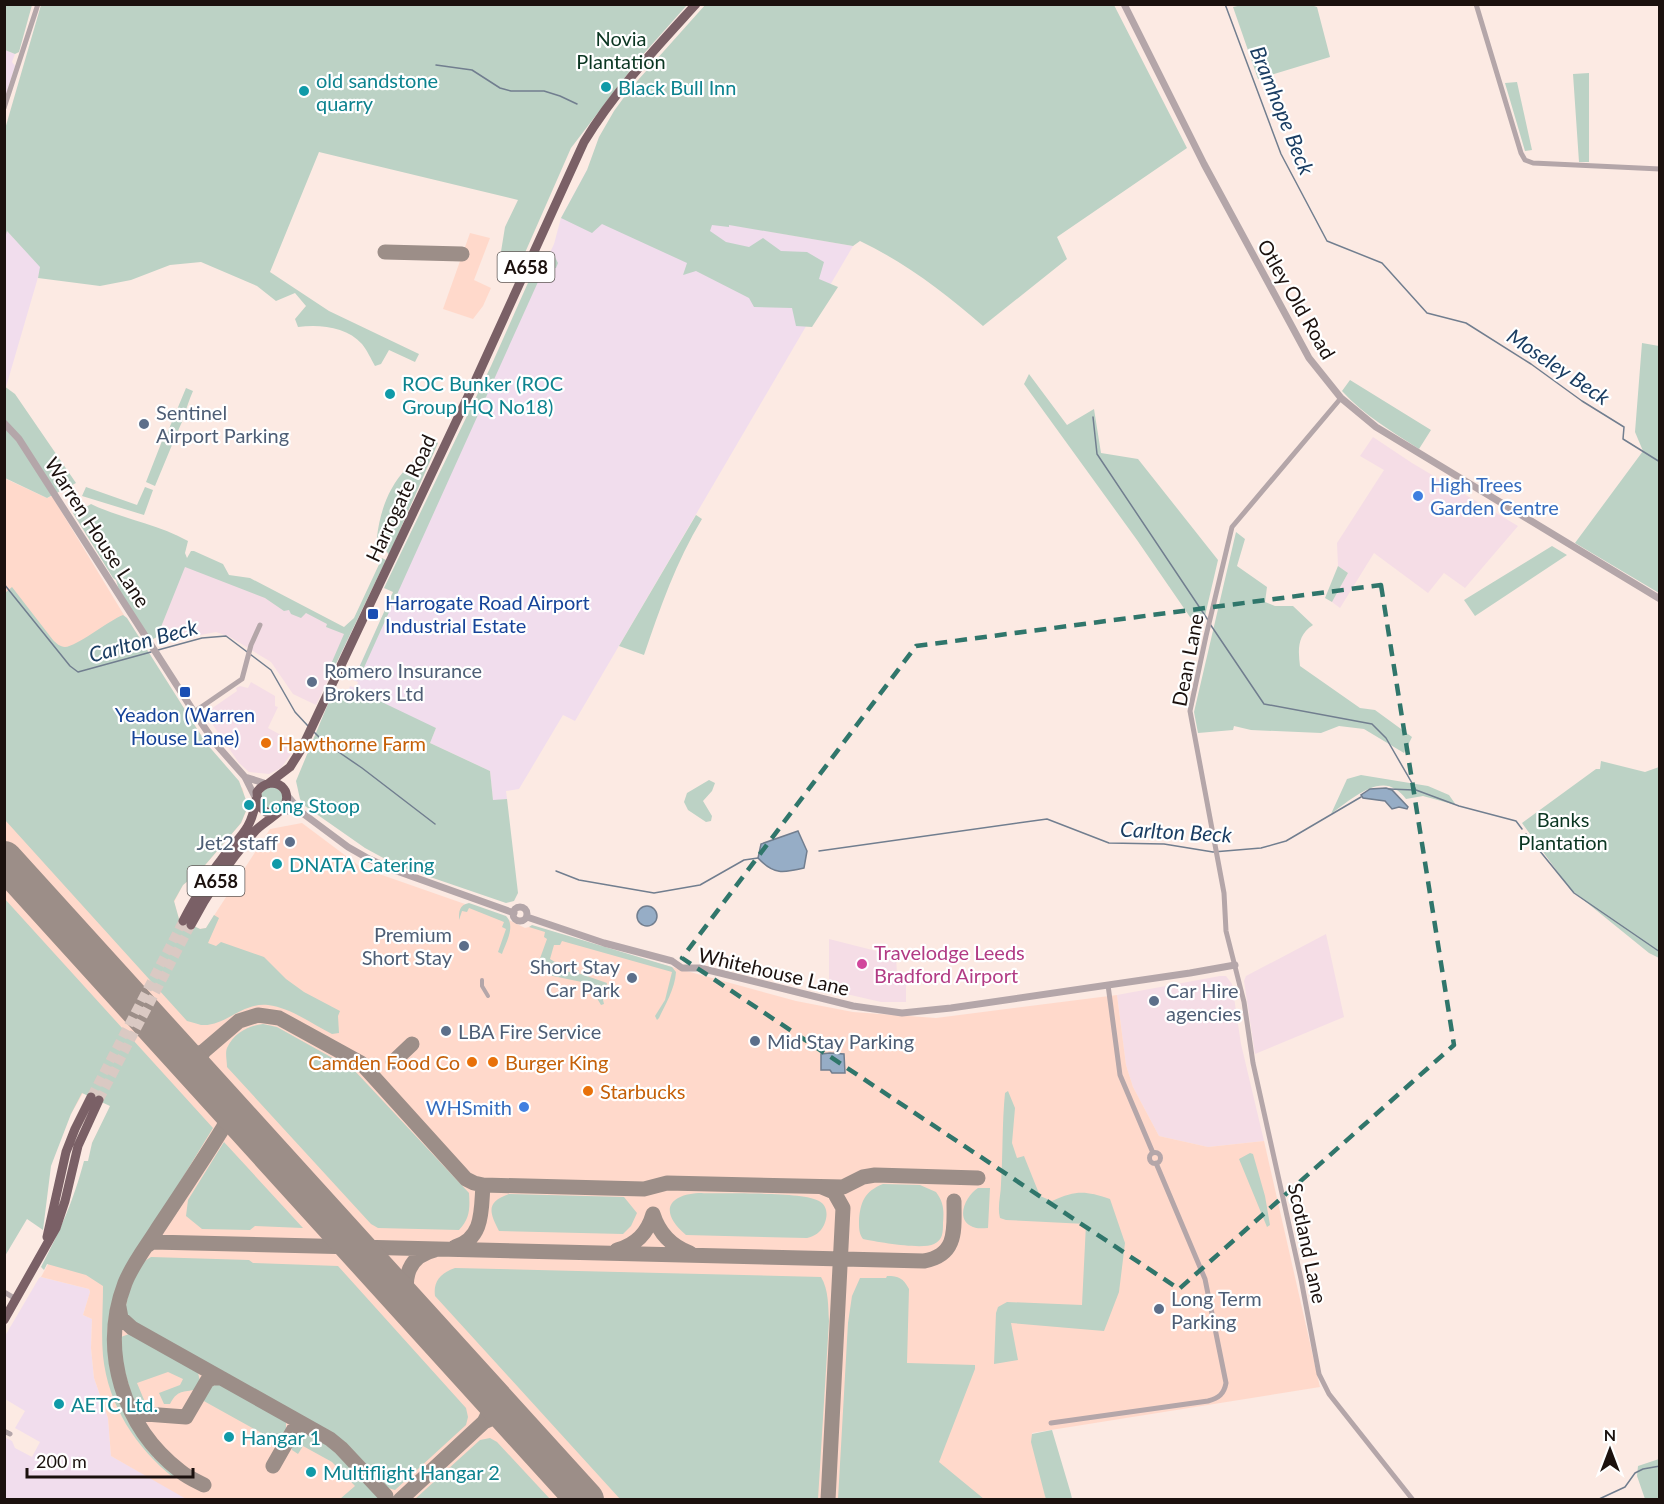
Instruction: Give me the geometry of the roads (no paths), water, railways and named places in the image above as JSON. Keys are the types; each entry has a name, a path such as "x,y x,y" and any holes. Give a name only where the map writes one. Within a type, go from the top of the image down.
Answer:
{"highway":[{"name":"Harrogate Road","path":"268,783 290,767 302,748 458,419 584,142 600,115 696,4"},
{"name":"Harrogate Road","path":"286,793 290,767"},
{"path":"268,783 279,785 286,793 285,806 277,812 261,810 256,800 260,788 268,783"},
{"name":"A658","path":"223,864 249,827 256,800"},
{"name":"A658","path":"187,923 198,894 223,864 277,812"},
{"path":"4,1320 56,1228 78,1146 95,1098"}],"street":[{"path":"4,108 38,4"},
{"name":"Otley Old Road","path":"1124,4 1204,164 1280,307 1309,358 1341,398 1376,427 1659,599"},
{"path":"1476,4 1525,160 1533,163 1659,169"},
{"name":"Dean Lane","path":"1235,965 1226,931 1224,893 1190,711 1232,527 1341,398"},
{"name":"Warren House Lane","path":"4,423 19,439 215,743 245,777 256,800"},
{"path":"194,712 242,679 251,645 260,625"},
{"path":"245,777 268,783"},
{"path":"286,793 301,812"},
{"path":"277,812 301,812"},
{"name":"Whitehouse Lane","path":"301,812 369,859 514,913 515,918 519,921 527,917 604,943 672,961 681,968 700,968 879,1011 923,1012 1235,965"},
{"name":"Scotland Lane","path":"1235,965 1244,1002 1253,1063 1299,1268 1319,1374 1329,1394 1413,1500"},
{"path":"482,981 482,986 488,996"},
{"path":"1051,1423 1218,1399 1226,1383 1209,1294 1156,1163 1150,1160 1153,1153 1120,1075 1108,985"},
{"path":"1097,986 1103,990 1110,1001"},
{"path":"4,1292 16,1299"}],"water":[{"path":"1370,789 1392,790 1408,807 1407,809 1399,807 1392,809 1385,801 1363,798 1361,795"},
{"path":"798,831 807,851 804,868 790,871 774,870 758,858 761,844"},
{"path":"643,906 651,906 657,912 657,920 651,926 643,926 637,920 637,912"},
{"path":"821,1054 844,1054 845,1073 821,1070"}],"waterway":[{"name":"Bramhope Beck","path":"1225,4 1281,154 1327,241 1382,263 1427,313 1466,323 1531,364 1582,401 1624,427 1623,439 1660,462"},
{"path":"436,65 472,70 500,88 511,91 544,91 577,104"},
{"path":"1093,417 1097,454 1208,620"},
{"name":"Carlton Beck","path":"4,584 70,666 78,672 151,652"},
{"path":"1210,624 1264,704 1372,724 1386,738 1416,790 1459,806 1516,821 1522,829"},
{"name":"Carlton Beck","path":"158,650 202,638 226,636 271,670 295,712 308,726"},
{"name":"Carlton Beck","path":"314,732 324,742 435,824"},
{"name":"Carlton Beck","path":"1389,789 1414,790"},
{"name":"Carlton Beck","path":"819,851 1047,819 1109,843 1164,844 1213,852 1261,848 1286,841 1361,797"},
{"path":"1526,834 1574,893 1660,952"},
{"name":"Carlton Beck","path":"556,871 579,880 654,893 700,885 744,860 758,858"},
{"path":"1597,1500 1625,1487 1635,1473 1660,1466"}],"tunnel":[{"path":"91,1097 183,921"},
{"path":"99,1100 191,925"}],"place":[{"name":"Black Bull Inn","path":"606,87"},
{"name":"old sandstone quarry","path":"304,91"},
{"name":"ROC Bunker (ROC Group HQ No18)","path":"390,394"},
{"name":"Sentinel Airport Parking","path":"144,424"},
{"name":"High Trees Garden Centre","path":"1418,496"},
{"name":"Harrogate Road Airport Industrial Estate","path":"373,614"},
{"name":"Romero Insurance Brokers Ltd","path":"312,682"},
{"name":"Yeadon (Warren House Lane)","path":"185,692"},
{"name":"Hawthorne Farm","path":"266,743"},
{"name":"Long Stoop","path":"249,805"},
{"name":"Jet2 staff","path":"290,842"},
{"name":"DNATA Catering","path":"277,864"},
{"name":"Premium Short Stay","path":"464,946"},
{"name":"Travelodge Leeds Bradford Airport","path":"862,964"},
{"name":"Short Stay Car Park","path":"632,978"},
{"name":"Car Hire agencies","path":"1154,1001"},
{"name":"LBA Fire Service","path":"446,1031"},
{"name":"Mid Stay Parking","path":"755,1041"},
{"name":"Camden Food Co","path":"472,1062"},
{"name":"Burger King","path":"493,1062"},
{"name":"Starbucks","path":"588,1091"},
{"name":"WHSmith","path":"524,1107"},
{"name":"Long Term Parking","path":"1159,1309"},
{"name":"AETC Ltd.","path":"59,1404"},
{"name":"Hangar 1","path":"229,1437"},
{"name":"Multiflight Hangar 2","path":"311,1472"}],"park label":[{"name":"Novia Plantation","path":"621,50"},
{"name":"Banks Plantation","path":"1563,830"}],"water label":[{"name":"Moseley Beck","path":"1559,366"}]}
